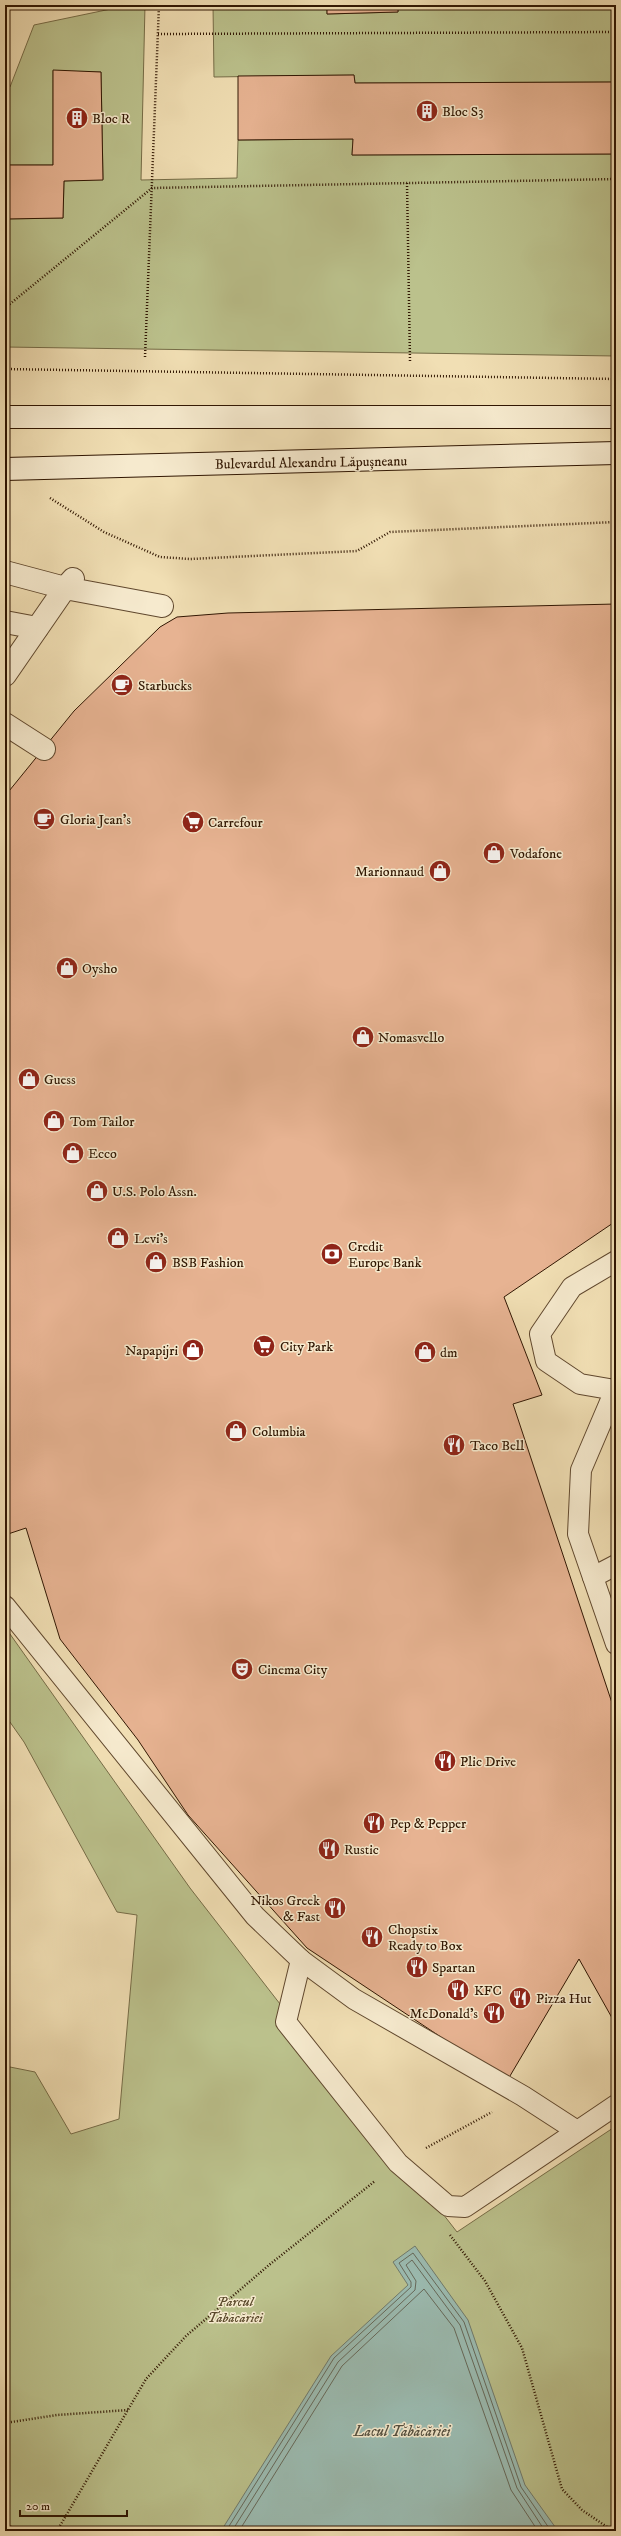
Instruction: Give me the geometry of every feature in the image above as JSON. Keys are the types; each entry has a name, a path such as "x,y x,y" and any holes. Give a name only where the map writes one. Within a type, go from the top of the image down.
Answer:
{"main road":[{"path":"5,417 616,417"},
{"name":"Bulevardul Alexandru Lăpușneanu","path":"5,469 616,453"},
{"path":"5,572 69,584 162,606"},
{"path":"5,675 69,584"},
{"path":"5,622 37,628"},
{"path":"5,724 44,749"}],"lane":[{"path":"616,1261 572,1287 540,1334 546,1361 580,1384 615,1389 581,1470 578,1534 616,1644"},
{"path":"593,1577 616,1564"},
{"path":"5,1606 255,1916 301,1960 354,1999 523,2096 577,2132"},
{"path":"301,1960 286,2022 398,2163 448,2206 465,2207 616,2105"}],"path":[{"path":"145,357 159,5"},
{"path":"158,34 616,32"},
{"path":"5,308 152,188 616,179"},
{"path":"407,183 410,361"},
{"path":"5,369 616,379"},
{"path":"44,495 104,532 160,557 190,559 357,551 390,532 616,522"},
{"path":"57,2531 146,2379 186,2336 269,2265 398,2163 523,2096"},
{"path":"448,2233 485,2280 522,2348 562,2489 582,2510 613,2531"},
{"path":"5,2423 57,2415 128,2410"},
{"path":"5,2524 17,2531"}],"green space":[{"path":"130,5 145,5 141,180 237,178 238,140 353,139 352,155 616,154 616,356 5,347 5,219 63,218 64,181 103,179 101,72 53,71 53,165 5,165 5,88 10,87 34,25"},
{"path":"213,5 327,5 327,14 398,12 398,5 616,5 616,82 355,83 354,75 214,77"},
{"name":"Parcul Tăbăcăriei","path":"5,1627 190,1888 457,2232 616,2126 616,2531 5,2531 5,2066 35,2072 71,2134 119,2119 137,1915 117,1912 24,1742 5,1715"}],"water":[{"name":"Lacul Tăbăcăriei","path":"415,2246 468,2320 525,2485 558,2531 221,2531 331,2356 408,2285 393,2262"}],"building":[{"path":"327,5 398,5 398,12 327,14"},
{"name":"Bloc R","path":"53,70 101,72 103,180 64,181 63,218 5,219 5,165 53,165"},
{"name":"Bloc S3","path":"354,75 355,83 616,82 616,154 352,155 353,139 238,140 238,76"},
{"name":"City Park","path":"616,604 616,1221 504,1297 542,1395 513,1404 616,1715 616,2025 579,1959 507,2081 307,1948 188,1815 138,1740 60,1639 26,1528 5,1535 5,796 74,711 160,627 177,617 228,613"}],"place":[{"name":"Bloc S3","path":"427,111"},
{"name":"Bloc R","path":"77,118"},
{"name":"Starbucks","path":"122,685"},
{"name":"Gloria Jean's","path":"44,819"},
{"name":"Carrefour","path":"193,822"},
{"name":"Vodafone","path":"494,853"},
{"name":"Marionnaud","path":"440,871"},
{"name":"Oysho","path":"67,968"},
{"name":"Nomasvello","path":"363,1037"},
{"name":"Guess","path":"29,1079"},
{"name":"Tom Tailor","path":"54,1121"},
{"name":"Ecco","path":"73,1153"},
{"name":"U.S. Polo Assn.","path":"97,1191"},
{"name":"Levi's","path":"118,1238"},
{"name":"Credit Europe Bank","path":"332,1254"},
{"name":"BSB Fashion","path":"156,1262"},
{"name":"City Park","path":"264,1346"},
{"name":"Napapijri","path":"193,1350"},
{"name":"dm","path":"425,1352"},
{"name":"Columbia","path":"236,1431"},
{"name":"Taco Bell","path":"454,1445"},
{"name":"Cinema City","path":"242,1669"},
{"name":"Plic Drive","path":"445,1761"},
{"name":"Pep & Pepper","path":"374,1823"},
{"name":"Rustic","path":"329,1849"},
{"name":"Nikos Greek & Fast","path":"335,1908"},
{"name":"Chopstix Ready to Box","path":"372,1937"},
{"name":"Spartan","path":"417,1967"},
{"name":"KFC","path":"458,1990"},
{"name":"Pizza Hut","path":"520,1998"},
{"name":"McDonald's","path":"494,2013"}]}
